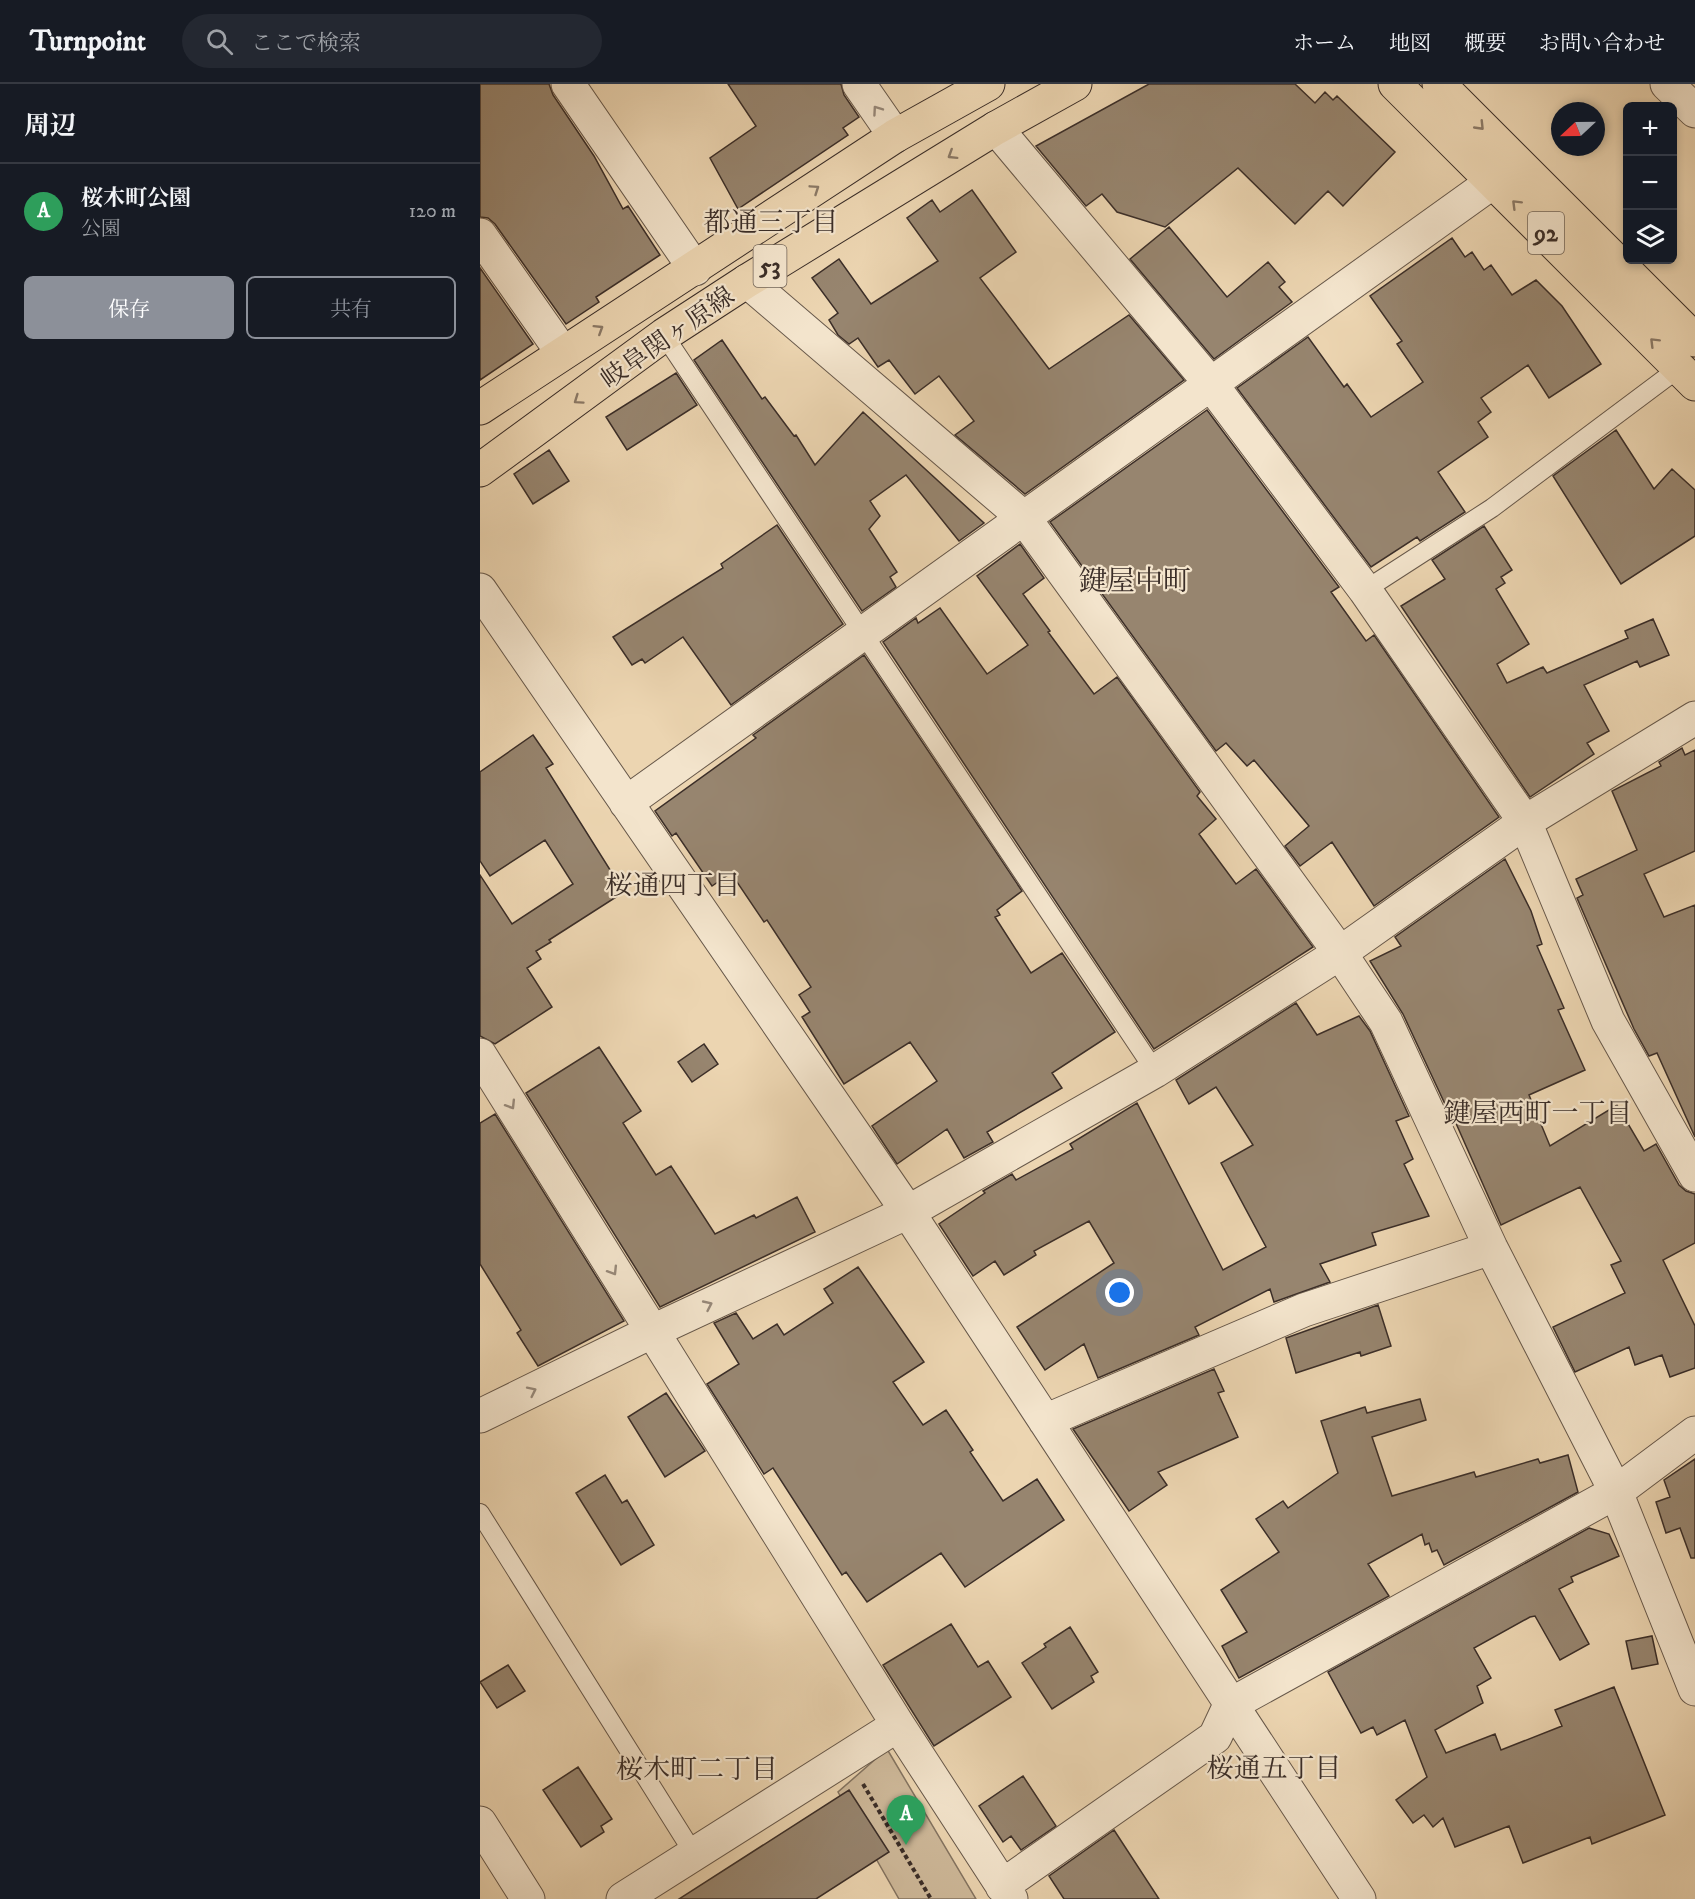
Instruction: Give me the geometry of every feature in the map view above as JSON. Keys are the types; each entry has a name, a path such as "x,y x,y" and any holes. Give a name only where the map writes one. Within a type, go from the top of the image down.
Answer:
{"main road":[{"name":"岐阜関ヶ原線","path":"480,408 562,352 695,269 895,136 988,84"},
{"name":"岐阜関ヶ原線","path":"480,470 664,335 747,280 996,128 1075,84"},
{"name":"92","path":"1395,84 1687,376"},
{"name":"92","path":"1439,84 1695,340"}],"street":[{"path":"568,84 695,269"},
{"path":"859,84 895,136"},
{"path":"1668,84 1695,111"},
{"path":"996,128 1211,384 1365,590 1525,822 1608,1021 1695,1175"},
{"path":"626,803 1494,182"},
{"path":"480,235 562,352"},
{"path":"747,280 1024,518 1340,953 1386,1022 1491,1248 1616,1492 1695,1689"},
{"path":"480,590 908,1212 1359,1899"},
{"path":"480,1416 651,1332 908,1212 1155,1071 1340,953 1525,822 1695,718"},
{"path":"480,1055 898,1725 1007,1893 1215,1737 1230,1705 1616,1492 1695,1433"},
{"path":"1045,1421 1304,1310 1491,1248"},
{"path":"623,1899 898,1725"},
{"path":"480,1823 528,1899"}],"lane":[{"path":"664,335 1155,1071"},
{"path":"1365,590 1492,508 1687,376"},
{"path":"480,1513 694,1854"}],"path":[{"path":"847,1758 931,1899"}],"shaded area":[{"path":"887,1749 976,1899 899,1899 838,1792"}],"building":[{"path":"480,84 549,84 553,95 594,156 623,209 628,206 660,255 596,297 599,302 566,324 495,224 488,218 480,217"},
{"path":"728,84 841,84 844,95 859,117 843,128 848,135 738,209 710,158 756,126"},
{"path":"1149,84 1295,84 1315,103 1325,92 1333,100 1337,96 1395,152 1343,206 1328,191 1295,224 1238,168 1165,227 1117,212 1102,194 1086,206 1036,146"},
{"path":"972,190 1016,252 980,278 1049,369 1129,315 1184,380 1025,494 955,435 974,421 939,376 915,394 889,360 878,367 858,338 849,344 838,335 829,320 838,313 812,278 839,259 871,304 938,261 907,218 932,200 940,212"},
{"path":"1169,227 1227,297 1268,262 1285,282 1279,287 1292,302 1214,359 1130,259"},
{"path":"1452,238 1465,257 1472,252 1484,270 1491,265 1512,295 1536,280 1562,306 1601,364 1549,398 1528,365 1481,398 1491,412 1478,422 1488,437 1438,472 1465,512 1420,541 1417,537 1371,567 1237,388 1308,337 1344,387 1347,384 1371,417 1423,382 1397,344 1402,341 1370,296"},
{"path":"480,268 533,344 480,380"},
{"path":"722,340 762,399 765,397 794,436 796,435 815,465 863,412 984,523 959,541 906,475 870,501 880,516 869,529 897,572 890,577 896,587 862,611 694,360"},
{"path":"676,373 697,405 627,450 606,417"},
{"path":"1207,410 1339,587 1331,592 1366,641 1374,635 1499,817 1374,906 1332,842 1300,866 1285,846 1309,826 1254,760 1247,766 1226,743 1216,751 1050,522"},
{"path":"1616,430 1654,489 1672,469 1695,490 1695,536 1621,584 1553,476"},
{"path":"549,450 569,481 533,504 514,474"},
{"path":"777,525 843,624 731,705 683,637 645,663 642,659 632,665 613,637 723,568 721,564"},
{"path":"1484,526 1512,570 1501,577 1505,583 1496,589 1529,644 1497,664 1507,683 1543,667 1547,673 1628,638 1625,631 1653,619 1669,655 1640,667 1637,661 1584,685 1609,731 1587,743 1594,754 1530,797 1401,606 1445,579 1432,560"},
{"path":"1020,544 1044,578 1023,594 1050,631 1048,632 1094,694 1117,677 1200,792 1197,796 1216,819 1199,834 1236,884 1256,869 1313,947 1154,1049 883,642 916,618 918,623 940,608 987,674 1028,645 977,576"},
{"path":"864,655 1022,891 997,910 1000,915 995,917 1031,973 1062,953 1115,1032 1052,1073 1062,1088 987,1132 993,1142 964,1158 947,1129 897,1164 872,1126 937,1081 910,1042 844,1084 802,1017 810,1012 799,995 811,987 767,920 764,922 731,873 712,886 676,833 672,836 655,811 756,738 753,735"},
{"path":"533,735 553,764 546,768 624,892 549,940 551,942 536,951 541,959 527,968 552,1007 495,1044 480,1036 480,875 512,924 573,884 545,840 490,876 480,861 480,772"},
{"path":"1682,748 1685,755 1695,750 1695,851 1644,874 1664,917 1695,905 1695,1137 1657,1053 1649,1056 1634,1029 1577,898 1583,895 1576,879 1637,850 1612,791 1661,766 1659,762"},
{"path":"1505,859 1531,911 1542,944 1537,946 1564,1008 1558,1010 1585,1070 1529,1095 1550,1146 1617,1105 1644,1151 1656,1144 1679,1185 1695,1194 1695,1243 1663,1260 1695,1326 1695,1368 1670,1377 1662,1355 1635,1365 1629,1347 1575,1372 1553,1327 1625,1293 1611,1265 1621,1261 1580,1187 1501,1225 1447,1103 1445,1104 1403,1014 1370,961 1401,946 1395,937"},
{"path":"1296,1003 1317,1035 1359,1016 1370,1031 1409,1116 1396,1121 1413,1159 1404,1164 1429,1216 1372,1233 1376,1245 1320,1264 1330,1282 1274,1302 1270,1289 1195,1327 1199,1335 1098,1378 1084,1344 1045,1370 1017,1327 1114,1263 1089,1221 1034,1251 1036,1255 1004,1275 995,1261 973,1276 939,1224 985,1193 983,1191 1012,1174 1016,1180 1073,1149 1070,1144 1137,1103 1223,1270 1266,1247 1221,1163 1253,1145 1216,1087 1189,1104 1176,1080"},
{"path":"704,1044 718,1064 692,1082 678,1062"},
{"path":"599,1047 641,1111 623,1123 656,1175 671,1166 715,1234 754,1215 756,1218 797,1197 815,1232 660,1307 526,1093"},
{"path":"495,1114 624,1321 538,1366 517,1333 521,1330 480,1264 480,1123"},
{"path":"858,1267 924,1362 893,1382 923,1425 946,1410 973,1450 970,1452 1003,1501 1037,1479 1064,1520 965,1587 941,1553 867,1602 846,1572 842,1575 773,1468 764,1474 707,1384 739,1364 714,1323 736,1313 753,1339 777,1324 784,1335 833,1303 824,1289"},
{"path":"1378,1305 1391,1346 1361,1356 1360,1352 1296,1373 1286,1338"},
{"path":"1214,1369 1224,1391 1218,1393 1238,1437 1158,1472 1167,1485 1129,1511 1073,1429"},
{"path":"666,1393 705,1451 665,1477 628,1417"},
{"path":"1420,1399 1426,1420 1372,1437 1392,1496 1474,1472 1476,1477 1538,1459 1540,1463 1568,1455 1578,1492 1444,1565 1437,1550 1432,1552 1429,1543 1425,1545 1422,1534 1368,1564 1389,1596 1239,1678 1222,1646 1247,1632 1221,1590 1279,1552 1256,1519 1283,1501 1288,1508 1338,1473 1321,1421 1365,1407 1367,1413"},
{"path":"1695,1459 1695,1558 1691,1558 1680,1528 1666,1533 1656,1502 1670,1497 1664,1480"},
{"path":"605,1475 622,1503 627,1500 654,1545 621,1565 576,1493"},
{"path":"1589,1528 1609,1534 1619,1556 1571,1577 1573,1582 1559,1589 1589,1644 1560,1660 1535,1616 1474,1648 1491,1678 1477,1686 1483,1703 1435,1730 1446,1753 1495,1734 1501,1750 1562,1726 1555,1710 1614,1687 1665,1815 1592,1844 1590,1837 1523,1863 1509,1826 1455,1847 1443,1818 1433,1827 1424,1815 1413,1823 1396,1800 1427,1777 1405,1720 1377,1735 1373,1727 1361,1733 1328,1672"},
{"path":"951,1624 978,1667 988,1661 1011,1697 934,1746 883,1665"},
{"path":"1070,1627 1098,1672 1091,1676 1094,1682 1052,1709 1022,1663 1046,1647 1044,1644"},
{"path":"1652,1636 1658,1664 1632,1669 1626,1641"},
{"path":"508,1665 525,1691 497,1708 480,1682"},
{"path":"578,1767 612,1819 601,1826 604,1832 581,1847 543,1790"},
{"path":"1023,1776 1056,1826 1021,1850 1011,1836 1003,1842 979,1806"},
{"path":"849,1790 889,1852 816,1899 679,1899"},
{"path":"1114,1830 1159,1899 1064,1899 1049,1876"}],"place":[{"name":"桜木町公園","path":"906,1845"}],"district":[{"name":"都通三丁目","path":"771,222"},
{"name":"鍵屋中町","path":"1135,580"},
{"name":"桜通四丁目","path":"673,885"},
{"name":"鍵屋西町一丁目","path":"1538,1113"},
{"name":"桜通五丁目","path":"1274,1768"},
{"name":"桜木町二丁目","path":"697,1769"}]}
